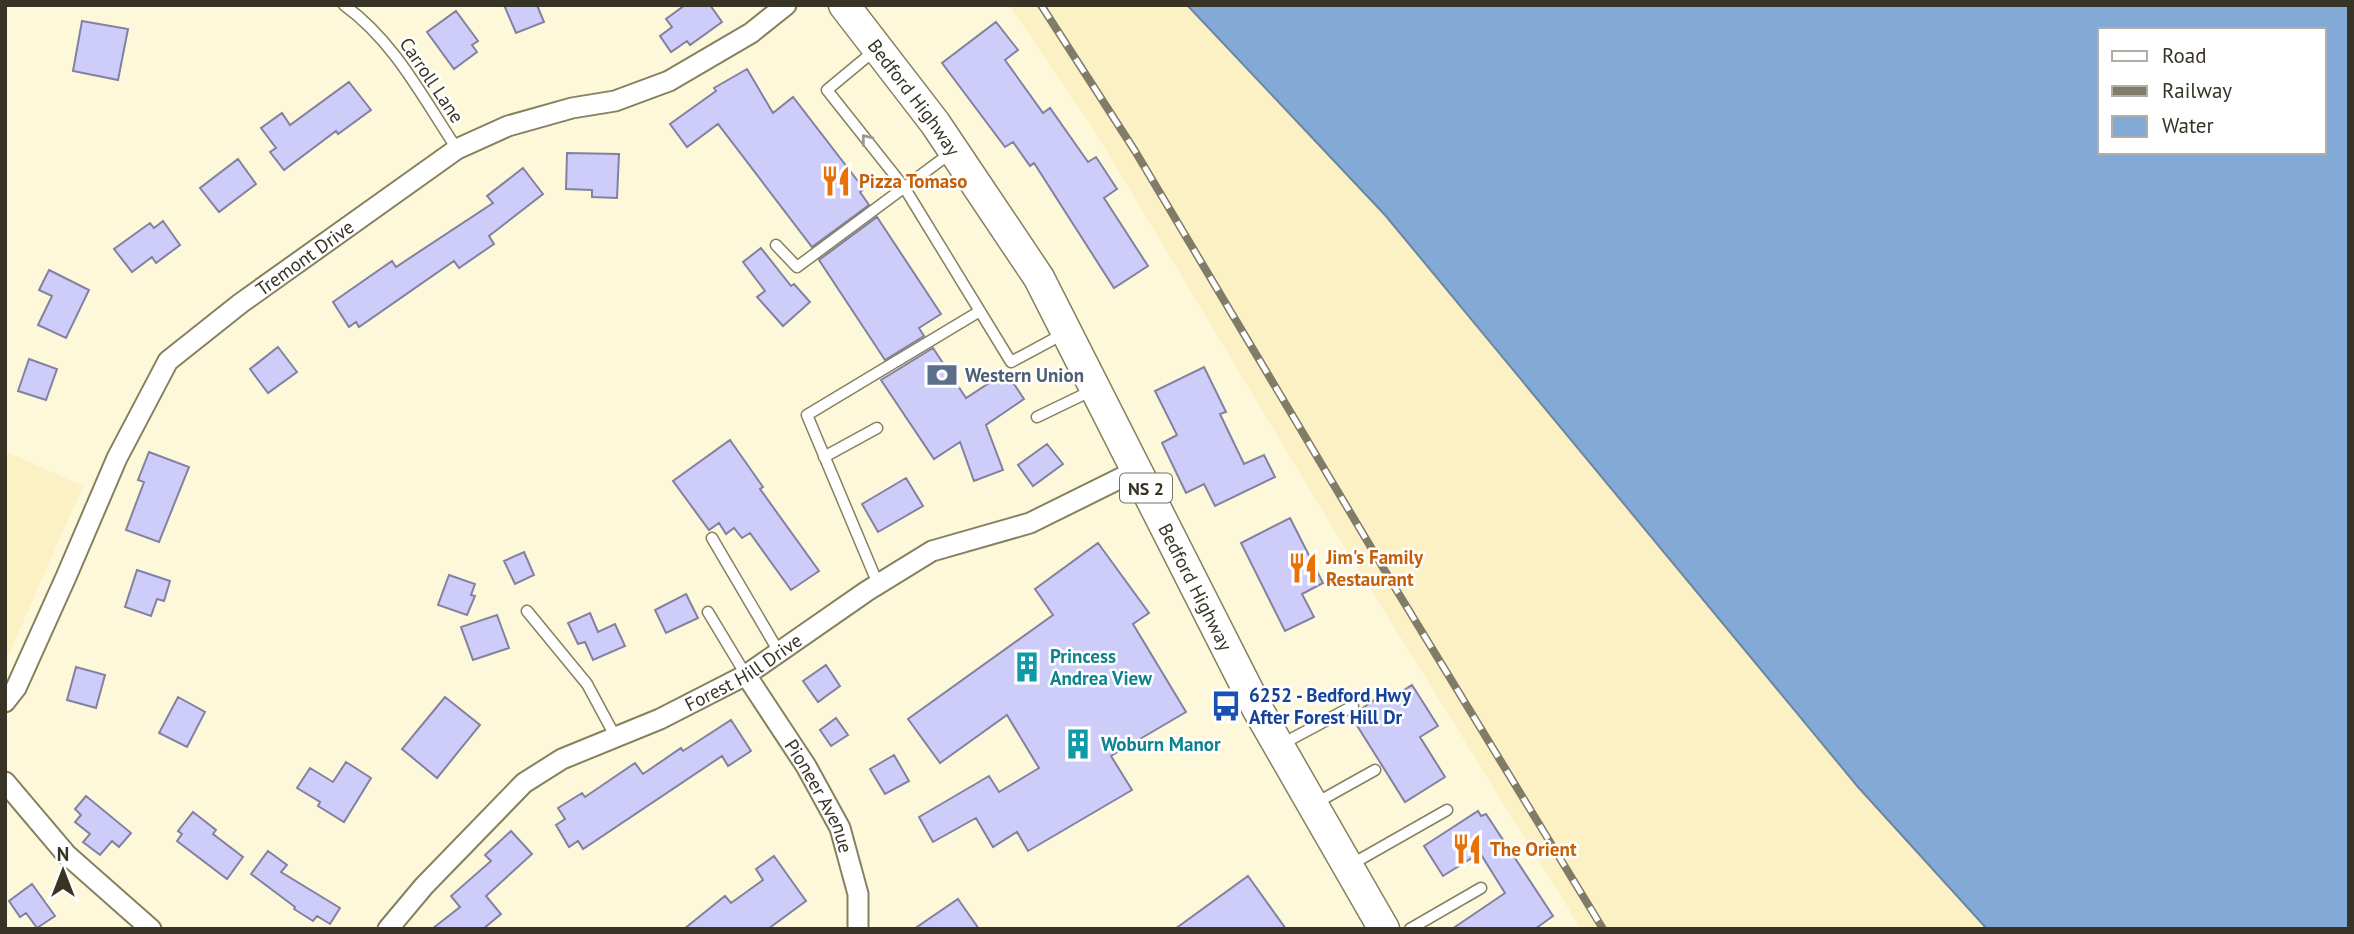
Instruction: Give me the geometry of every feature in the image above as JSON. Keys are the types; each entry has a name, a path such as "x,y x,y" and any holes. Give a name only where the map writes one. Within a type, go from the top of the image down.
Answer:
{"main road":[{"name":"Bedford Highway","path":"844,5 935,123 1040,278 1257,708 1384,929"}],"street":[{"name":"Tremont Drive","path":"5,702 16,688 117,458 168,361 252,295 457,149 508,126 572,108 615,101 669,81 751,33 786,5"},
{"name":"Forest Hill Drive","path":"388,929 424,886 524,783 562,759 660,719 746,675 878,584 932,551 1030,523 1137,470"},
{"name":"Pioneer Avenue","path":"746,675 806,766 840,828 858,894 858,929"},
{"path":"5,782 66,854 151,929"}],"lane":[{"name":"Carroll Lane","path":"344,5 363,20 392,51 457,149"},
{"path":"877,49 827,90 904,187 1011,362 1067,332"},
{"path":"776,245 797,267 952,151"},
{"path":"878,584 807,415 980,311"},
{"path":"1037,417 1096,388"},
{"path":"824,457 877,428"},
{"path":"712,538 779,652"},
{"path":"527,611 587,684 615,736"},
{"path":"708,612 746,675"},
{"path":"1279,746 1353,706"},
{"path":"1313,805 1375,769"},
{"path":"1348,866 1447,810"},
{"path":"1410,929 1481,888"}],"shaded area":[{"path":"1009,5 1187,5 1385,215 1858,787 1987,929 1581,929 1323,512 1092,127"},
{"path":"5,451 83,486 5,663"}],"water":[{"path":"1187,5 2349,5 2349,929 1987,929 1858,787 1385,215"}],"building":[{"path":"504,5 537,5 544,22 516,33"},
{"path":"685,5 710,5 722,22 690,45 687,41 671,52 660,36 672,27 666,19"},
{"path":"456,11 478,41 472,45 477,52 454,69 427,32"},
{"path":"82,21 128,29 118,80 73,71"},
{"path":"996,22 1018,50 1005,60 1043,113 1050,108 1088,162 1096,157 1117,189 1104,198 1148,266 1114,288 1034,163 1030,166 1013,142 1005,147 942,63"},
{"path":"747,69 773,113 793,97 864,189 860,192 869,205 812,247 718,124 687,147 670,124 716,91 714,88"},
{"path":"349,82 371,110 338,134 336,131 284,170 270,152 276,148 261,128 282,113 290,125"},
{"path":"567,153 619,154 617,198 592,197 592,190 566,189"},
{"path":"238,159 256,184 219,212 200,188"},
{"path":"523,168 543,194 489,236 494,244 459,268 454,261 359,327 356,322 349,327 333,302 392,261 396,267 493,203 487,196"},
{"path":"877,217 941,314 919,328 924,336 885,360 819,260"},
{"path":"163,221 180,245 156,263 152,257 132,272 114,249 150,223 154,228"},
{"path":"761,248 791,286 794,284 810,302 783,326 757,297 765,291 743,262"},
{"path":"49,270 89,290 66,338 38,325 52,296 39,290"},
{"path":"278,347 297,372 268,393 250,369"},
{"path":"933,348 966,398 1006,372 1024,399 986,425 1003,470 974,481 960,442 934,459 881,380"},
{"path":"29,359 57,369 46,400 18,391"},
{"path":"1204,367 1226,412 1220,414 1244,464 1264,455 1275,477 1215,506 1204,484 1186,493 1162,443 1177,435 1155,391"},
{"path":"730,440 763,487 760,489 819,571 791,590 750,533 742,538 734,528 726,534 719,523 709,530 673,481"},
{"path":"1047,444 1063,464 1033,486 1018,465"},
{"path":"149,452 189,467 159,542 126,530 144,482 138,480"},
{"path":"906,478 923,506 878,532 862,504"},
{"path":"1290,518 1323,583 1302,594 1314,617 1285,631 1241,543"},
{"path":"1098,543 1149,613 1133,624 1186,712 1111,756 1132,790 1028,851 1017,832 993,847 976,818 933,842 919,817 989,776 999,792 1039,768 1007,715 940,763 908,719 1053,615 1035,589"},
{"path":"524,552 534,575 515,584 504,561"},
{"path":"137,570 170,581 164,601 157,599 151,616 125,607"},
{"path":"449,575 475,584 471,595 475,596 467,615 438,605"},
{"path":"686,594 698,618 666,633 655,610"},
{"path":"590,613 598,632 615,624 625,646 593,660 585,642 578,644 568,623"},
{"path":"497,615 509,648 473,660 461,627"},
{"path":"826,665 840,686 818,702 803,681"},
{"path":"76,667 105,675 96,708 67,700"},
{"path":"1412,685 1438,726 1420,737 1445,777 1405,802 1351,716 1386,692 1390,699"},
{"path":"178,697 205,712 187,747 159,733"},
{"path":"445,697 480,725 437,778 402,749"},
{"path":"836,718 848,735 831,746 820,730"},
{"path":"731,720 751,751 728,766 722,756 583,849 578,841 569,847 556,825 565,819 558,808 582,793 585,797 635,763 643,774 681,748 683,751"},
{"path":"894,755 909,781 885,794 870,769"},
{"path":"346,762 371,778 344,822 318,806 320,802 297,788 310,768 333,782"},
{"path":"86,796 131,833 119,847 112,841 100,855 83,842 90,834 75,822 81,815 75,809"},
{"path":"1478,811 1481,816 1486,814 1553,916 1535,929 1452,929 1505,893 1480,853 1443,876 1424,846"},
{"path":"193,812 216,830 213,834 243,857 227,879 177,841 182,834 178,831"},
{"path":"511,831 532,854 486,896 501,914 483,929 432,929 460,907 451,896 491,861 485,855"},
{"path":"268,851 287,865 281,872 340,908 330,924 317,916 313,921 294,909 295,907 251,874"},
{"path":"774,856 806,901 768,929 684,929 725,896 731,903 763,880 756,869"},
{"path":"1248,876 1286,929 1175,929"},
{"path":"32,884 55,916 37,928 26,913 20,917 9,901"},
{"path":"958,899 979,929 914,929"}],"railway":[{"path":"1041,5 1135,151 1394,586 1603,929"}],"place":[{"name":"Pizza Tomaso","path":"836,181"},
{"name":"Western Union","path":"942,375"},
{"name":"Jim's Family Restaurant","path":"1303,568"},
{"name":"Princess Andrea View","path":"1027,667"},
{"name":"6252 - Bedford Hwy After Forest Hill Dr","path":"1226,706"},
{"name":"Woburn Manor","path":"1078,744"},
{"name":"The Orient","path":"1467,849"}]}
